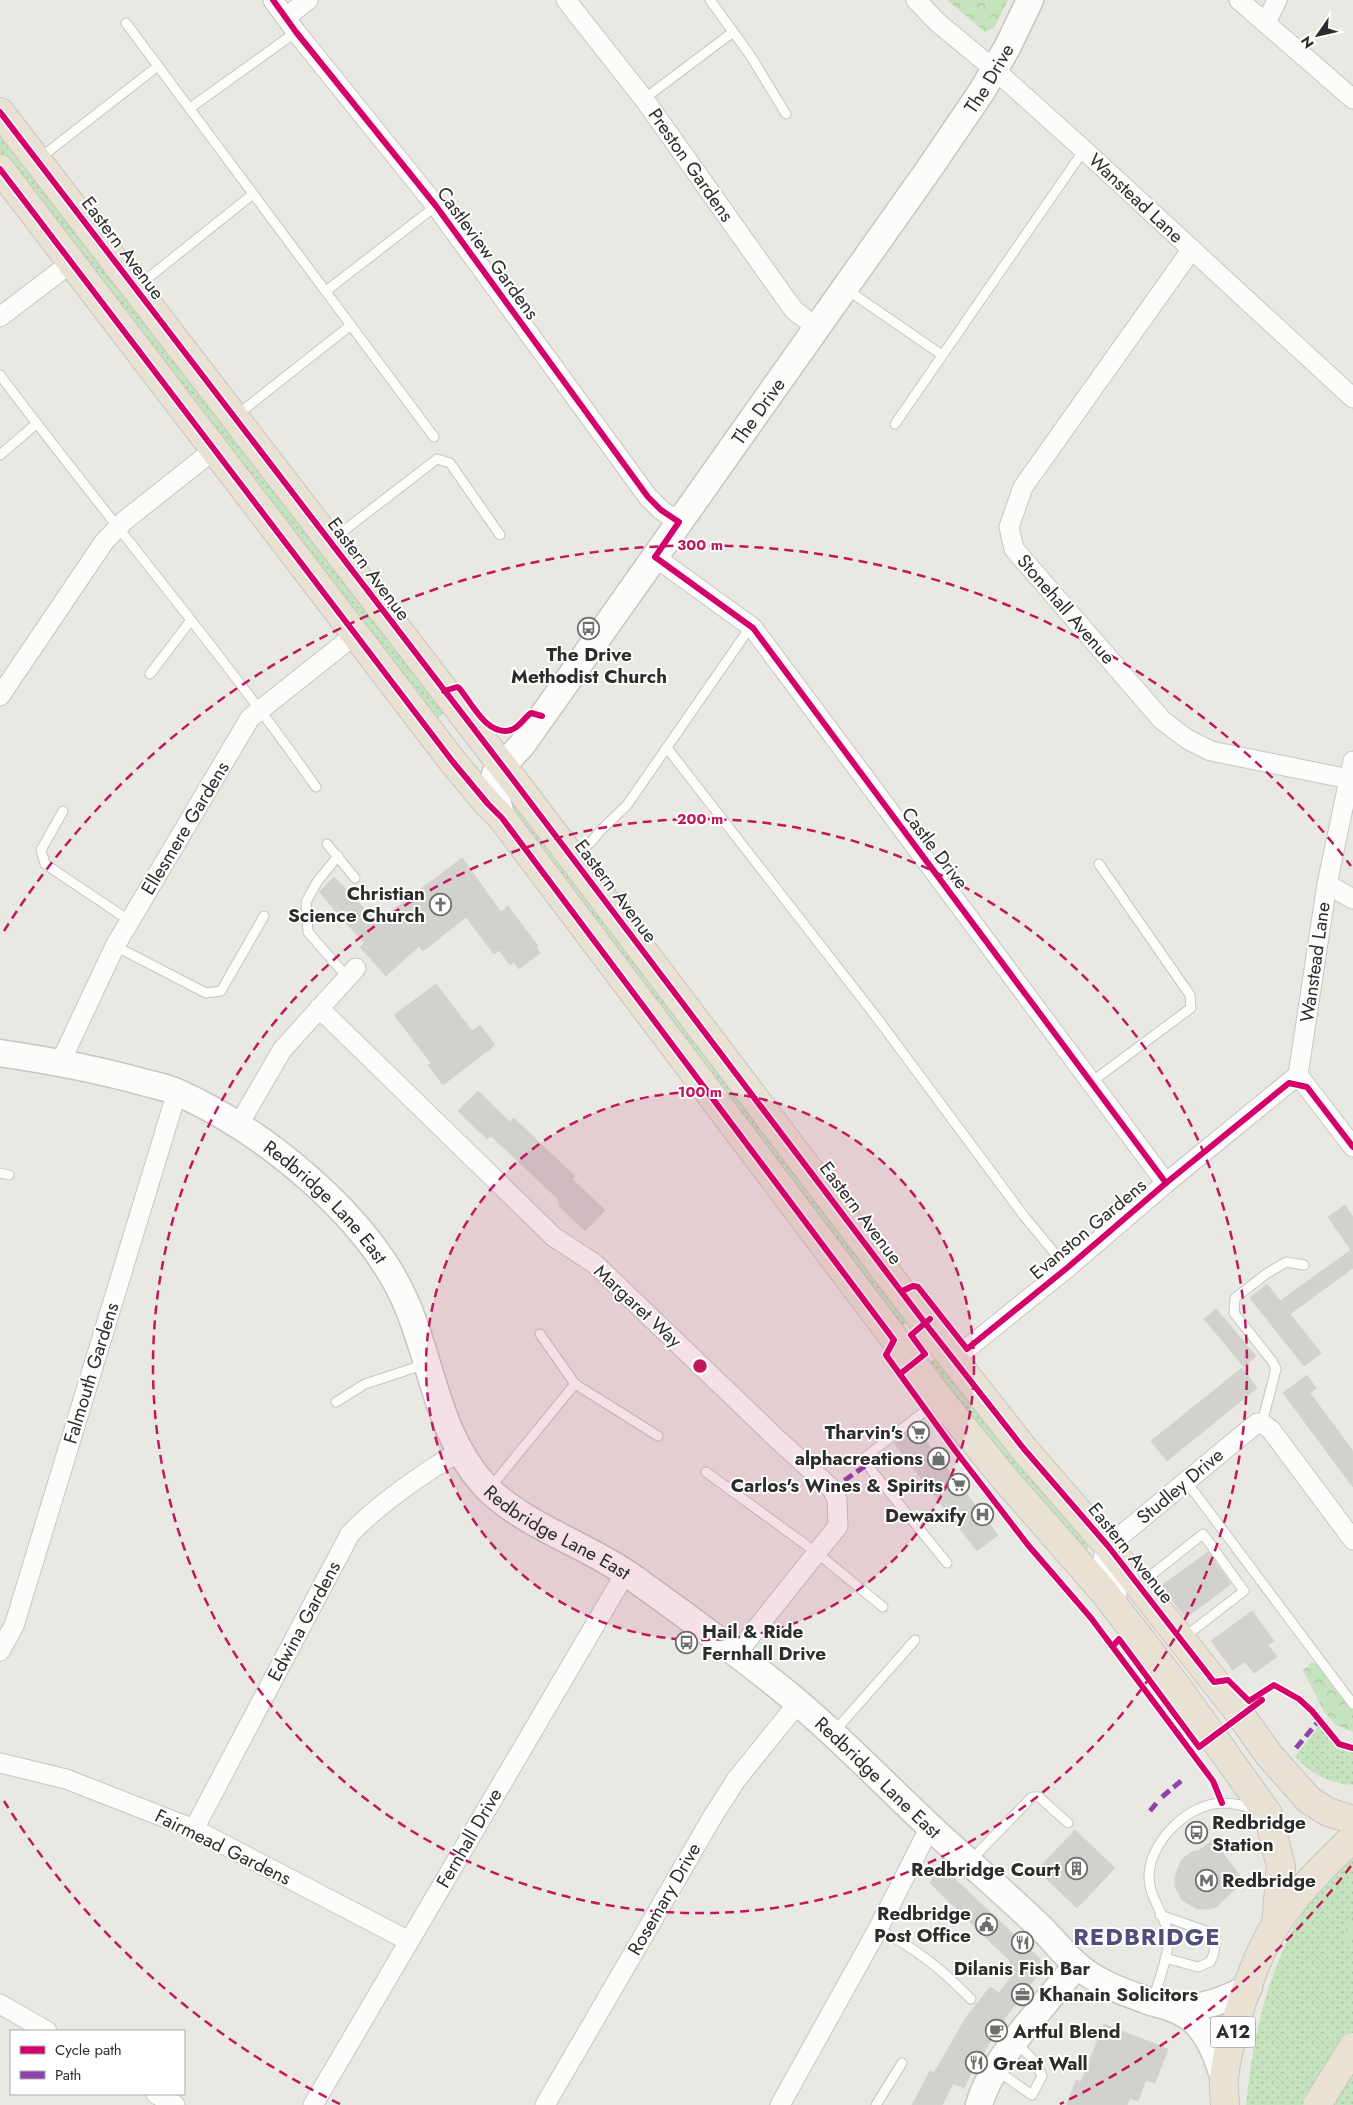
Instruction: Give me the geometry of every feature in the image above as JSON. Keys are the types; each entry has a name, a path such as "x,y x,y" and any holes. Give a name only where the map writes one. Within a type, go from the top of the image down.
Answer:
{"highway":[{"name":"Eastern Avenue","path":"0,112 1024,1450 1108,1546 1270,1755 1309,1800 1328,1812 1353,1820"},
{"name":"A12","path":"0,169 466,779 502,818 940,1399 1005,1480 1104,1592 1175,1684 1268,1814 1281,1867 1276,1924"},
{"name":"A12","path":"1225,2092 1234,2032 1258,1960 1276,1924 1312,1877 1353,1838"},
{"path":"1318,2105 1353,2047"}],"street":[{"name":"Castleview Gardens","path":"273,0 296,32 436,206 648,497 661,510 679,522"},
{"path":"286,17 308,0"},
{"name":"Preston Gardens","path":"566,0 644,99 794,310 817,328"},
{"name":"Wanstead Lane","path":"916,0 937,22 995,70 1084,150 1353,398"},
{"name":"The Drive","path":"502,818 493,786 495,774 522,745 929,170 982,92 1030,0"},
{"path":"1240,0 1353,99"},
{"path":"1266,23 1277,0"},
{"name":"Stonehall Avenue","path":"1192,249 1022,486 1009,527 1014,549 1162,720 1187,739 1210,750 1351,770"},
{"path":"0,317 72,262"},
{"path":"0,696 104,542 119,526 215,449"},
{"name":"Castle Drive","path":"655,557 751,626 1166,1183"},
{"name":"Ellesmere Gardens","path":"61,1061 115,946 250,718 356,634"},
{"name":"Wanstead Lane","path":"1298,1075 1327,884 1351,770"},
{"path":"1327,884 1353,899"},
{"path":"238,1126 282,1050 351,972"},
{"name":"Margaret Way","path":"319,1008 554,1237 595,1264 774,1437 832,1489 837,1499 838,1526 737,1653"},
{"name":"Redbridge Lane East","path":"0,1053 61,1061 108,1072 176,1092 238,1126 307,1178 343,1212 372,1244 399,1285 414,1321 438,1403 459,1452 489,1490 509,1506 626,1572 737,1653 798,1702 930,1827 1043,1930 1076,1966 1100,1982 1164,2006 1193,2020 1206,2036 1218,2059 1225,2092"},
{"path":"1298,1075 1353,1148"},
{"name":"Evanston Gardens","path":"954,1359 1067,1268 1166,1183 1298,1075"},
{"name":"Falmouth Gardens","path":"0,1651 14,1626 176,1092"},
{"path":"1262,1423 1271,1430 1353,1540"},
{"name":"Studley Drive","path":"1108,1546 1252,1425 1262,1423"},
{"name":"Edwina Gardens","path":"194,1829 350,1534 361,1522 386,1503 442,1462 459,1452"},
{"path":"1108,1546 1102,1557 1102,1567 1112,1586 1175,1684"},
{"name":"Fernhall Drive","path":"313,2105 626,1572"},
{"name":"Rosemary Drive","path":"544,2105 712,1816 736,1780 798,1702"},
{"name":"Fairmead Gardens","path":"0,1763 66,1780 194,1829 409,1941"},
{"path":"780,2105 878,1929 930,1827"},
{"path":"979,2105 982,2092 995,2069 1076,1966"},
{"name":"Redbridge Lane East","path":"1164,2006 1198,2008 1232,1997 1249,1987"},
{"path":"0,2004 45,2030"},
{"path":"158,2095 175,2105"}],"lane":[{"path":"710,0 750,55 786,114"},
{"path":"126,23 434,437"},
{"path":"190,108 296,32"},
{"path":"644,99 733,32"},
{"path":"37,160 158,66"},
{"path":"895,424 1084,150"},
{"path":"135,289 254,194"},
{"path":"326,291 436,206"},
{"path":"845,288 942,355"},
{"path":"234,417 351,325"},
{"path":"0,375 36,424 119,526 261,709 316,787"},
{"path":"0,455 36,424"},
{"path":"329,542 437,459 450,463 500,535"},
{"path":"150,674 191,620"},
{"path":"572,858 591,842 627,805 751,626"},
{"path":"667,748 877,1018 1024,1216 1067,1268"},
{"path":"63,812 41,850 44,864 130,922"},
{"path":"327,844 354,878"},
{"path":"338,856 317,882 306,902 308,932 351,972"},
{"path":"1090,1083 1191,1008 1190,995 1099,864"},
{"path":"115,946 206,993 221,990 264,916"},
{"path":"1262,1423 1276,1369 1272,1361 1234,1313 1235,1298 1266,1274 1286,1262 1304,1265"},
{"path":"540,1334 575,1384 658,1436"},
{"path":"336,1402 365,1384 426,1364"},
{"path":"489,1490 575,1384"},
{"path":"940,1399 864,1458 872,1471 947,1563"},
{"path":"706,1472 817,1553 883,1607"},
{"path":"1186,1481 1353,1704"},
{"path":"1139,1585 1203,1534 1244,1592 1181,1639"},
{"path":"833,1734 915,1640"},
{"path":"969,1862 1032,1797 1039,1797 1068,1823"},
{"path":"1164,2006 1165,1958 1168,1938 1151,1895 1149,1876 1151,1860 1162,1840 1171,1830 1189,1814 1206,1806 1222,1802 1244,1806 1268,1814"},
{"path":"1160,1915 1206,1931 1211,1936 1215,1949 1210,1962 1198,1967 1165,1958"},
{"path":"878,1929 910,1946 943,1970 971,1999"},
{"path":"995,2069 1032,2095 1042,2076 1035,2062 1015,2042"},
{"path":"876,2105 902,2063"}],"green space":[{"path":"947,0 1008,0 994,28 985,32"},
{"path":"0,131 444,713 434,722 0,154"},
{"path":"500,785 910,1321 897,1331 601,926 499,795"},
{"path":"938,1356 1088,1542 1087,1551 1084,1554 926,1365"},
{"path":"1311,1663 1317,1663 1353,1709 1353,1732 1336,1725 1324,1712 1303,1670"},
{"path":"1319,1726 1339,1747 1353,1750 1353,1785 1328,1780 1307,1768 1295,1756"},
{"path":"1353,1857 1353,2105 1246,2105 1256,2038 1264,2003 1275,1969 1289,1937 1307,1907 1328,1880"},
{"path":"1353,1914 1353,1948 1348,1942 1345,1926"}],"building":[{"path":"462,858 501,912 508,906 538,946 536,947 540,953 519,969 514,962 510,965 499,950 494,954 466,917 423,951 419,946 386,976 360,947 364,943 319,892 334,877 377,922"},
{"path":"436,984 472,1031 480,1025 495,1045 443,1085 428,1065 431,1063 394,1015"},
{"path":"478,1091 510,1122 514,1118 575,1176 572,1179 605,1210 585,1231 559,1206 559,1200 491,1136 487,1139 458,1111"},
{"path":"1345,1205 1353,1217 1353,1268 1290,1314 1321,1353 1304,1366 1250,1298 1267,1284 1280,1301 1351,1250 1328,1217"},
{"path":"1216,1309 1256,1356 1244,1367 1204,1319"},
{"path":"1242,1368 1257,1388 1167,1461 1151,1441"},
{"path":"1307,1375 1316,1388 1310,1393 1353,1451 1353,1487 1283,1393"},
{"path":"915,1427 998,1535 977,1551 894,1443"},
{"path":"1208,1552 1231,1584 1186,1618 1161,1586"},
{"path":"1252,1611 1274,1641 1268,1645 1277,1657 1254,1673 1245,1662 1233,1670 1211,1641"},
{"name":"Redbridge Court","path":"1075,1830 1115,1868 1077,1908 1037,1870"},
{"path":"1213,1840 1244,1881 1216,1907 1197,1909 1182,1900 1175,1886 1175,1876 1182,1859 1192,1852 1198,1851"},
{"path":"940,1865 1039,1958 1040,1972 1008,2014 972,2071 964,2088 953,2083 942,2105 912,2105 930,2071 934,2073 967,2016 990,1987 999,1993 1012,1976 1010,1961 930,1883"},
{"path":"1104,2024 1168,2049 1155,2083 1146,2080 1138,2101 1130,2098 1127,2105 1067,2105 1076,2080 1081,2082"}],"marked path":[{"path":"832,1489 868,1464"},
{"path":"1296,1748 1317,1723"},
{"path":"1162,1797 1182,1780"},
{"path":"1150,1811 1159,1800"}],"cycle path":[{"path":"273,0 296,32 436,206 648,497 661,510 679,522 655,557 753,628 1166,1183"},
{"path":"0,112 511,777 925,1323 1024,1449 1108,1546 1214,1682 1228,1680 1249,1701 1274,1685 1299,1699 1312,1711 1339,1744 1353,1748"},
{"path":"0,169 453,762 502,818 894,1340 886,1355 954,1449 1028,1545 1091,1618 1213,1781 1222,1803"},
{"path":"444,691 459,688 487,724 502,731 514,729 531,713 542,716"},
{"path":"902,1291 913,1286 918,1287 967,1349 1289,1083 1307,1087 1353,1147"},
{"path":"900,1374 925,1354 911,1335 930,1319"},
{"path":"1113,1646 1119,1639 1199,1747 1262,1700"}],"place":[{"name":"The Drive Methodist Church","path":"589,628"},
{"name":"Christian Science Church","path":"441,904"},
{"name":"Tharvin's","path":"919,1432"},
{"name":"alphacreations","path":"939,1458"},
{"name":"Carlos's Wines & Spirits","path":"959,1485"},
{"name":"Dewaxify","path":"982,1515"},
{"name":"Hail & Ride Fernhall Drive","path":"686,1642"},
{"name":"Redbridge Station","path":"1196,1833"},
{"name":"Redbridge Court","path":"1076,1869"},
{"name":"Redbridge","path":"1206,1880"},
{"name":"Redbridge Post Office","path":"987,1924"},
{"name":"Dilanis Fish Bar","path":"1022,1942"},
{"name":"Khanain Solicitors","path":"1023,1994"},
{"name":"Artful Blend","path":"997,2031"},
{"name":"Great Wall","path":"977,2063"}],"district":[{"name":"REDBRIDGE","path":"1147,1936"}]}
